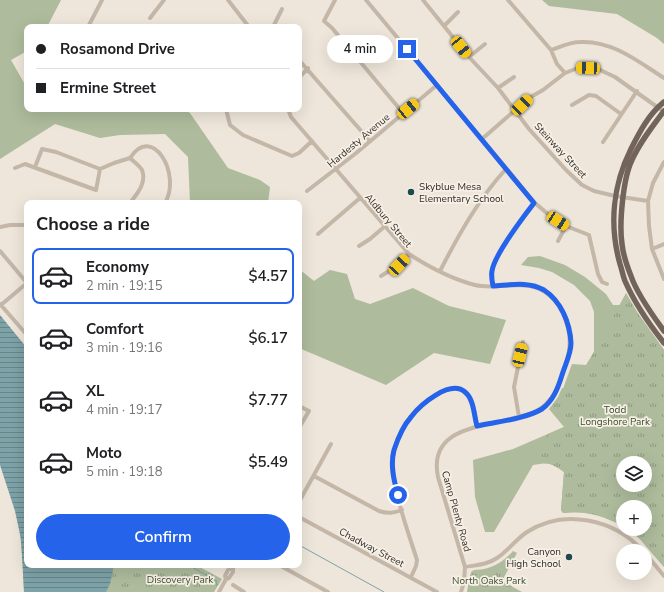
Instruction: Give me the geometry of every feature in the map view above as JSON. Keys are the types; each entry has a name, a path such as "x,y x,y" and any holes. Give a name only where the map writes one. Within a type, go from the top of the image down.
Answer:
{"main road":[{"path":"664,102 658,107 640,130 625,161 615,196 616,250 625,280 638,307 664,343"},
{"path":"664,111 650,130 632,160 625,181 621,229 622,244 631,278 664,331"}],"street":[{"path":"90,24 102,0"},
{"path":"150,18 164,0"},
{"path":"228,0 247,24"},
{"path":"335,0 324,21 332,28 403,113"},
{"path":"366,0 534,203 549,216 566,226 589,235 598,274 602,282 607,284"},
{"name":"Steinway Street","path":"423,0 469,58 498,88 529,129 554,158 582,185 594,191 648,201"},
{"path":"508,0 550,50 565,73"},
{"path":"274,24 282,9"},
{"path":"444,26 458,12"},
{"path":"550,50 579,42 596,42 615,48 664,78"},
{"path":"469,58 485,44"},
{"path":"302,63 370,141"},
{"path":"302,75 308,68"},
{"path":"482,139 516,111 529,98 543,90 565,73 578,68 598,69 615,77 664,111"},
{"path":"498,88 514,77"},
{"name":"Hardesty Avenue","path":"307,191 336,169 437,85"},
{"path":"603,142 637,92"},
{"path":"572,105 589,95 596,96 621,114"},
{"path":"227,112 230,124 243,135 292,156 300,153 312,141"},
{"name":"Aldbury Street","path":"289,112 291,117 384,227 409,254 464,282 493,286 528,285 545,291 562,309 567,322"},
{"path":"35,167 42,149 56,152 100,169 130,158 135,151 141,147 150,147 162,155 169,171 171,184 166,200"},
{"path":"130,158 142,169 143,179 140,189 132,200"},
{"path":"664,162 653,183 648,201 652,249 664,279"},
{"path":"15,168 25,164 96,190 100,169"},
{"path":"440,271 454,243 493,183 506,169"},
{"path":"318,234 360,198"},
{"path":"493,286 492,272 494,262 523,217 534,203"},
{"path":"0,227 24,225"},
{"path":"558,241 566,226"},
{"path":"359,246 370,240 384,227"},
{"path":"652,249 664,244"},
{"path":"0,251 24,279"},
{"path":"381,276 399,265 409,254"},
{"path":"24,285 1,304 24,331"},
{"name":"Camp Plenty Road","path":"461,592 464,582 465,567 438,477 436,463 440,451 447,440 462,431 477,426 519,417 543,408 559,386 569,355 571,344 567,322"},
{"path":"519,417 514,387 523,342"},
{"path":"411,577 417,560 394,481 393,466 394,451 404,427 415,411 430,398 445,390 458,388 469,396 477,426"},
{"path":"302,408 309,411 302,423"},
{"path":"302,497 331,444"},
{"path":"314,476 379,511 394,513 402,510"},
{"name":"Chadway Street","path":"302,519 437,592"},
{"path":"465,567 490,562 497,558 527,532 544,524 565,520 591,520 610,527 635,544"},
{"path":"652,562 664,576"},
{"path":"219,592 226,579 229,578 234,568"},
{"path":"284,568 328,592"},
{"path":"233,585 244,592"}],"green space":[{"path":"0,0 61,0 49,24 24,24 24,53 11,60 24,83 24,112 188,112 228,168 260,180 270,187 268,200 190,200 188,157 165,134 120,135 100,138 55,124 0,159"},
{"path":"542,0 664,0 664,44 657,38 617,14 549,6"},
{"name":"Todd Longshore Park","path":"540,256 565,265 585,277 606,294 613,305 624,305 639,315 664,350 664,567 652,553 652,544 644,544 636,536 652,536 652,500 616,500 616,523 586,513 563,513 561,510 564,472 550,464 533,465 494,532 485,532 475,497 473,460 513,449 564,427 560,397 572,364 586,365 594,352 594,312 590,301 574,285 552,272 521,265 528,257"},
{"path":"330,270 347,274 355,299 370,304 413,288 449,306 506,320 490,364 434,353 386,385 302,349 302,271 314,281"},
{"name":"Todd Longshore Park","path":"626,293 639,315 664,350 664,567 652,553 652,544 644,544 636,536 652,536 652,500 616,500 616,522 594,514 579,512 563,513 561,510 564,472 550,464 533,464 548,434 564,427 549,409 558,397 562,388 573,390"},
{"name":"Discovery Park","path":"24,525 24,568 202,568 222,579 214,592 24,592 20,532"},
{"name":"North Oaks Park","path":"513,551 517,553 502,581 522,592 467,592 472,571 488,568 503,560"}],"water":[{"path":"0,315 24,344 24,568 113,568 110,584 106,592 24,592 21,539 15,511 0,465"}],"waterway":[{"path":"302,547 384,592"},
{"path":"193,568 217,581 216,586"}],"place":[{"name":"Skyblue Mesa Elementary School","path":"411,192"},
{"name":"Canyon High School","path":"569,557"}],"route":[{"path":"398,495 394,481 394,451 404,427 420,406 430,398 445,390 458,388 469,396 477,426 532,413 543,408 555,394 569,355 571,344 567,322 562,309 545,291 538,287 528,285 493,286 492,272 494,262 523,217 534,203 407,49"}]}
